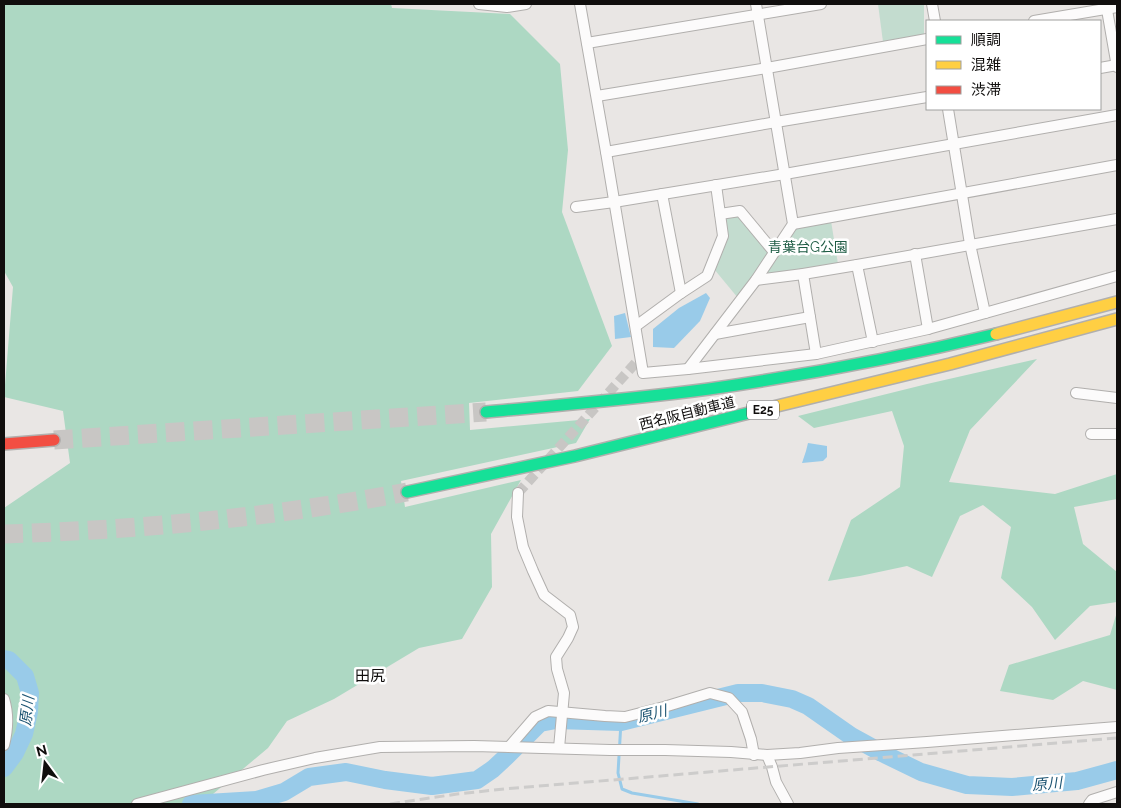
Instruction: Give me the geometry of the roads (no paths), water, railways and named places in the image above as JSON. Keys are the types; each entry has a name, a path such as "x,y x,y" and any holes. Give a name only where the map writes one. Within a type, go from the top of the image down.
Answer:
{"highway":[{"name":"西名阪自動車道","path":"486,412 630,398 794,376 964,342 1117,302"},
{"name":"西名阪自動車道","path":"407,492 575,456 950,364 1117,319"},
{"path":"4,444 54,440"}],"street":[{"path":"478,4 507,7 526,4"},
{"path":"580,4 643,373 816,354 928,329 1117,276"},
{"path":"688,369 756,280 793,224 756,4"},
{"path":"587,43 821,4"},
{"path":"932,4 935,20"},
{"path":"1039,20 1110,7 1117,65 1101,68"},
{"path":"596,96 926,39"},
{"path":"606,152 926,96"},
{"path":"948,110 970,244 985,313"},
{"path":"576,207 785,174 1117,115"},
{"path":"793,224 1117,166"},
{"path":"636,326 707,276 723,236 716,185"},
{"path":"662,194 681,293"},
{"path":"720,214 740,211 774,252"},
{"path":"756,280 857,265 1117,219"},
{"path":"915,254 928,329"},
{"path":"857,265 872,342"},
{"path":"803,274 816,354"},
{"path":"715,334 810,317"},
{"path":"1076,393 1117,398"},
{"path":"1091,434 1117,434"},
{"path":"518,493 517,517 523,547 544,595 570,615 573,627 556,657 557,670 564,693 558,748"},
{"path":"509,747 535,717 548,711 625,717 710,693 729,698 742,712 754,755"},
{"path":"4,699 8,713 4,745"},
{"path":"137,804 263,770 315,758 380,747 474,746 731,752 767,755 1117,727"},
{"path":"767,755 776,782 788,804"},
{"path":"1089,804 1092,800 1117,792"}],"water":[{"path":"706,293 710,298 700,321 674,348 653,347 653,329 679,308"},
{"path":"625,313 631,337 615,339 614,316"},
{"path":"808,443 827,446 827,457 823,461 802,463"}],"waterway":[{"name":"原川","path":"4,659 9,660 25,676 30,693 29,712 24,734 15,753 4,768"},
{"name":"原川","path":"191,804 257,800 284,792 309,777 346,772 385,780 432,786 477,780 493,769 540,723 556,720 621,722 738,693 762,693 792,699 808,706 851,736 882,753 921,772 967,785 1012,787 1077,781 1117,770"},
{"path":"621,722 618,773 622,789 632,793 698,804"}],"tunnel":[{"path":"518,493 641,357"},
{"path":"54,440 486,412"},
{"path":"4,534 156,526 206,521 307,509 407,492"}],"railway":[{"path":"390,804 504,789 1117,738"}],"district":[{"name":"田尻","path":"370,676"}],"park label":[{"name":"青葉台G公園","path":"808,247"}]}
